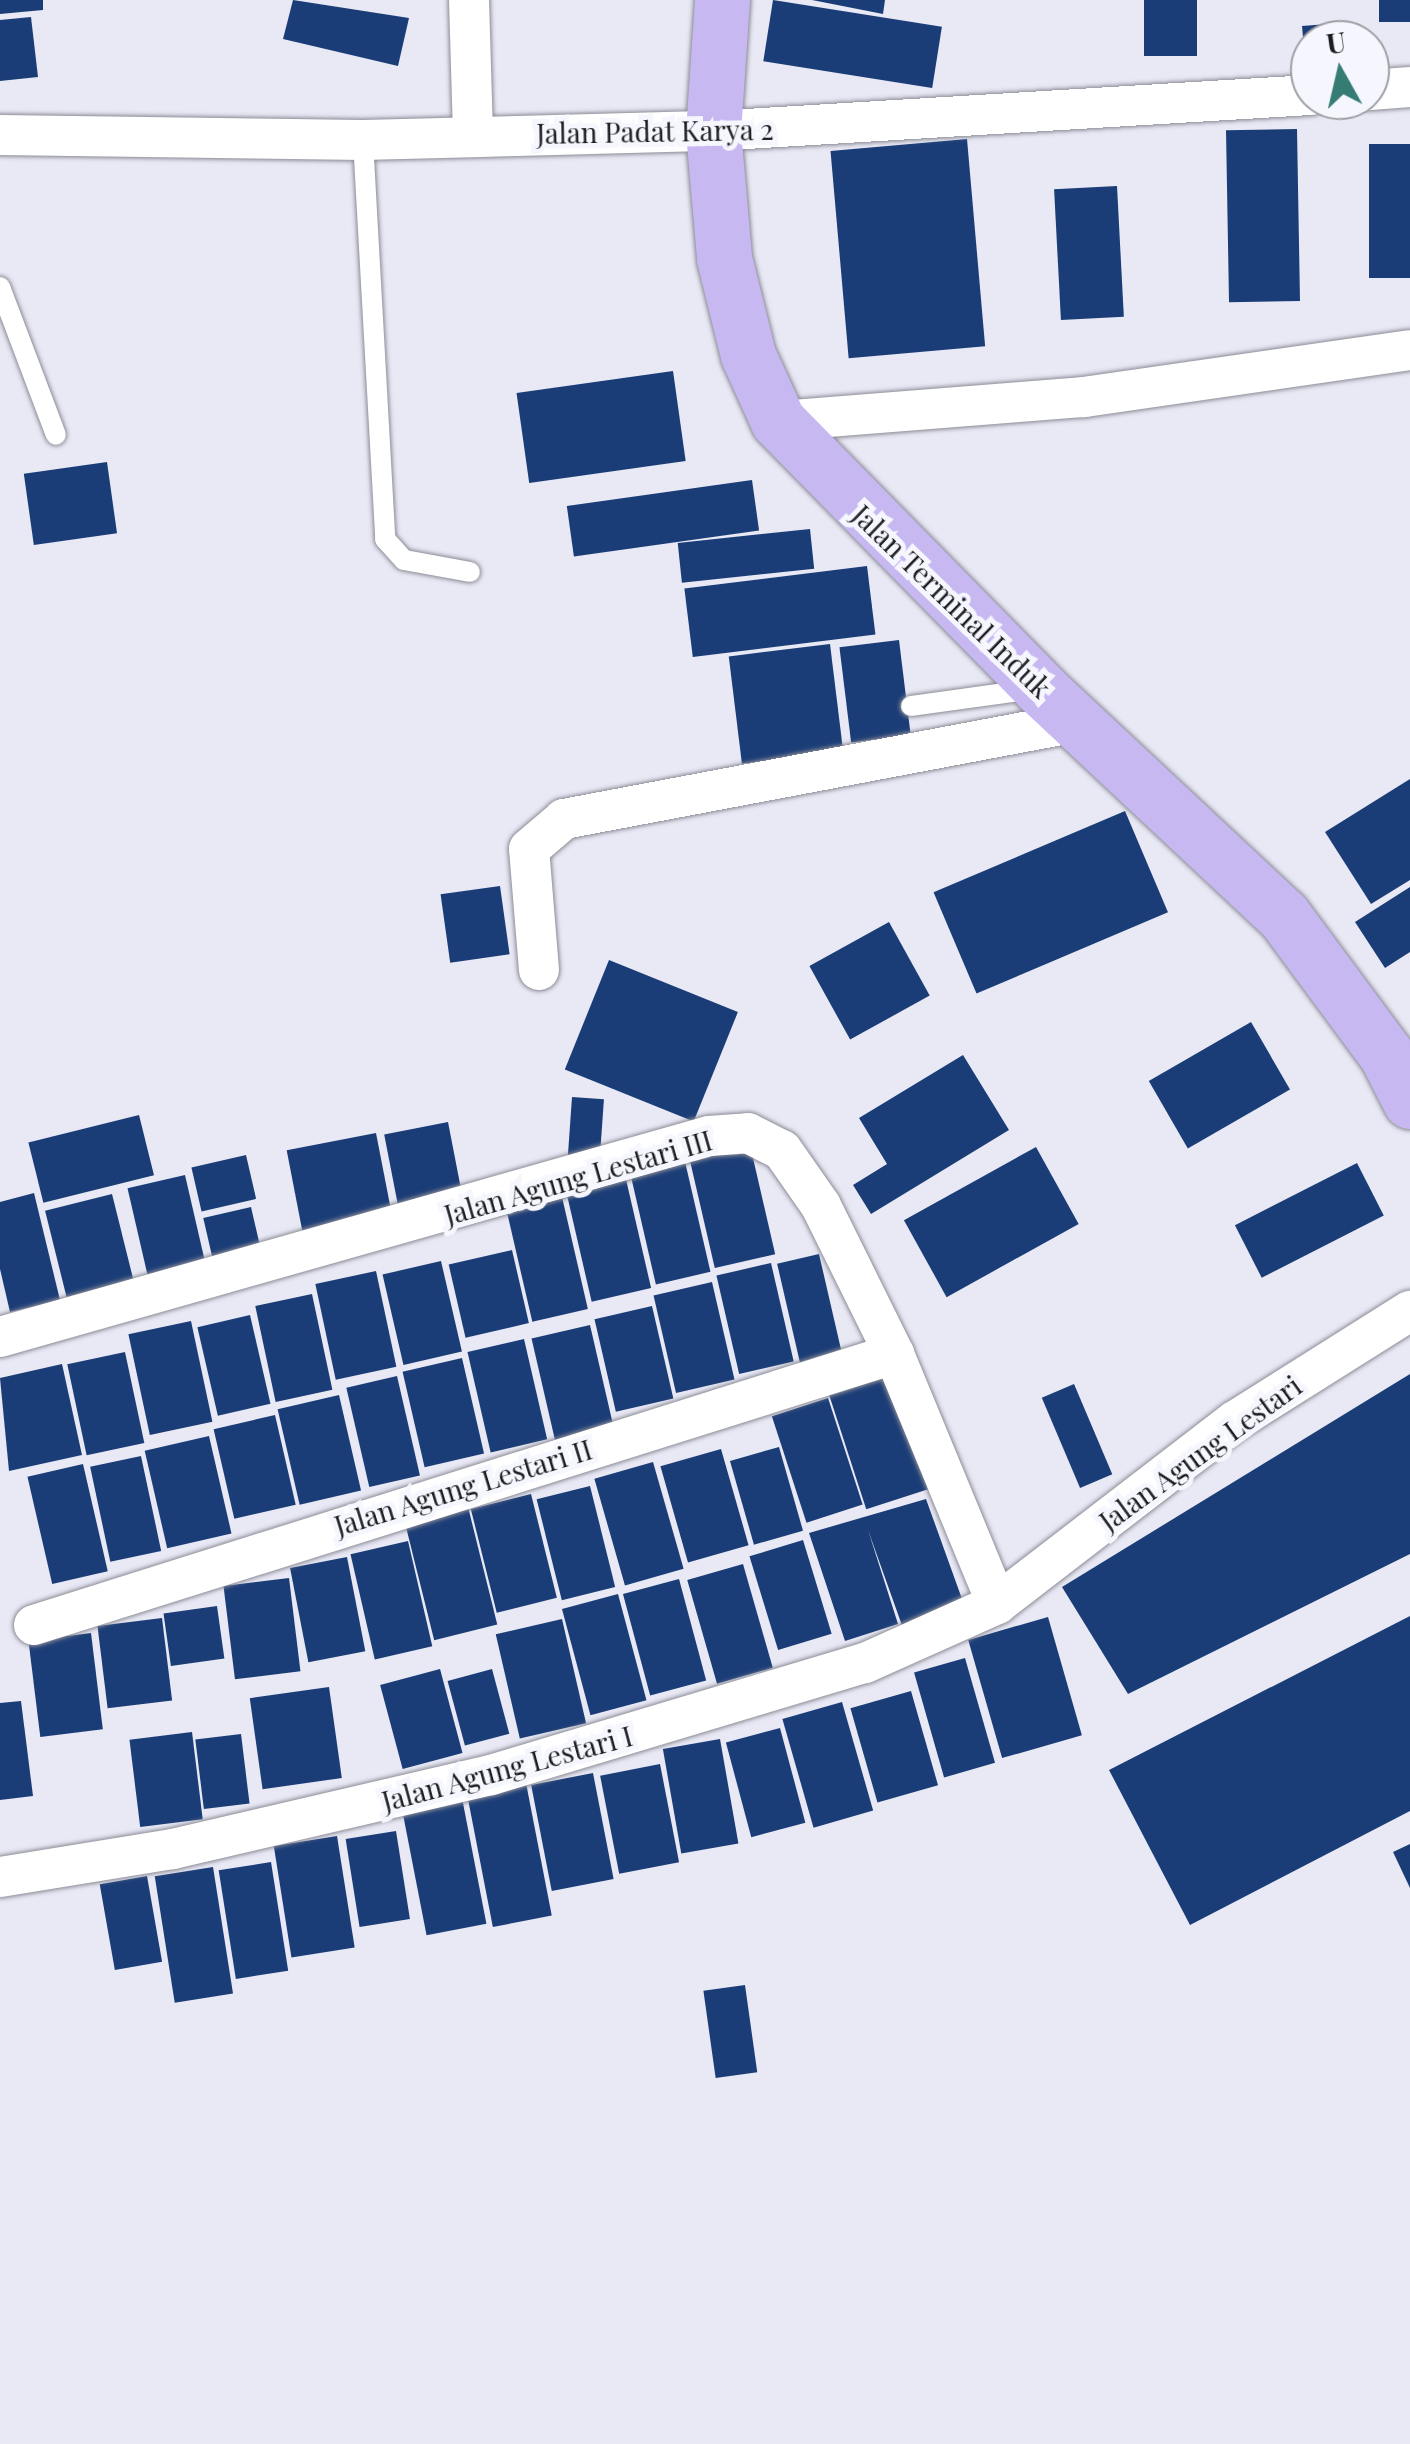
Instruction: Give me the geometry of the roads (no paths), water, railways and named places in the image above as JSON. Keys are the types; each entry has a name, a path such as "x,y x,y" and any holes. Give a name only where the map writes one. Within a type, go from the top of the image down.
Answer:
{"highway":[{"name":"Jalan Terminal Induk","path":"722,0 712,131 724,258 748,355 778,421 1059,705 1284,915 1386,1054 1410,1100"}],"street":[{"path":"468,0 473,135"},
{"name":"Jalan Padat Karya 2","path":"0,135 362,140 712,131 1290,96"},
{"path":"778,421 1084,396 1410,350"},
{"path":"538,970 529,849 564,820 1059,705"},
{"name":"Jalan Agung Lestari III","path":"0,1338 350,1244 709,1136 748,1133 769,1140 799,1172 894,1354 998,1604"},
{"name":"Jalan Agung Lestari","path":"998,1604 1235,1421 1410,1311"},
{"name":"Jalan Agung Lestari II","path":"34,1625 894,1354"},
{"name":"Jalan Agung Lestari I","path":"0,1877 173,1848 491,1776 738,1706 865,1663 998,1604"}],"lane":[{"path":"362,140 385,538 404,560 470,572"},
{"path":"0,287 56,436"},
{"path":"912,706 1059,705"}]}
